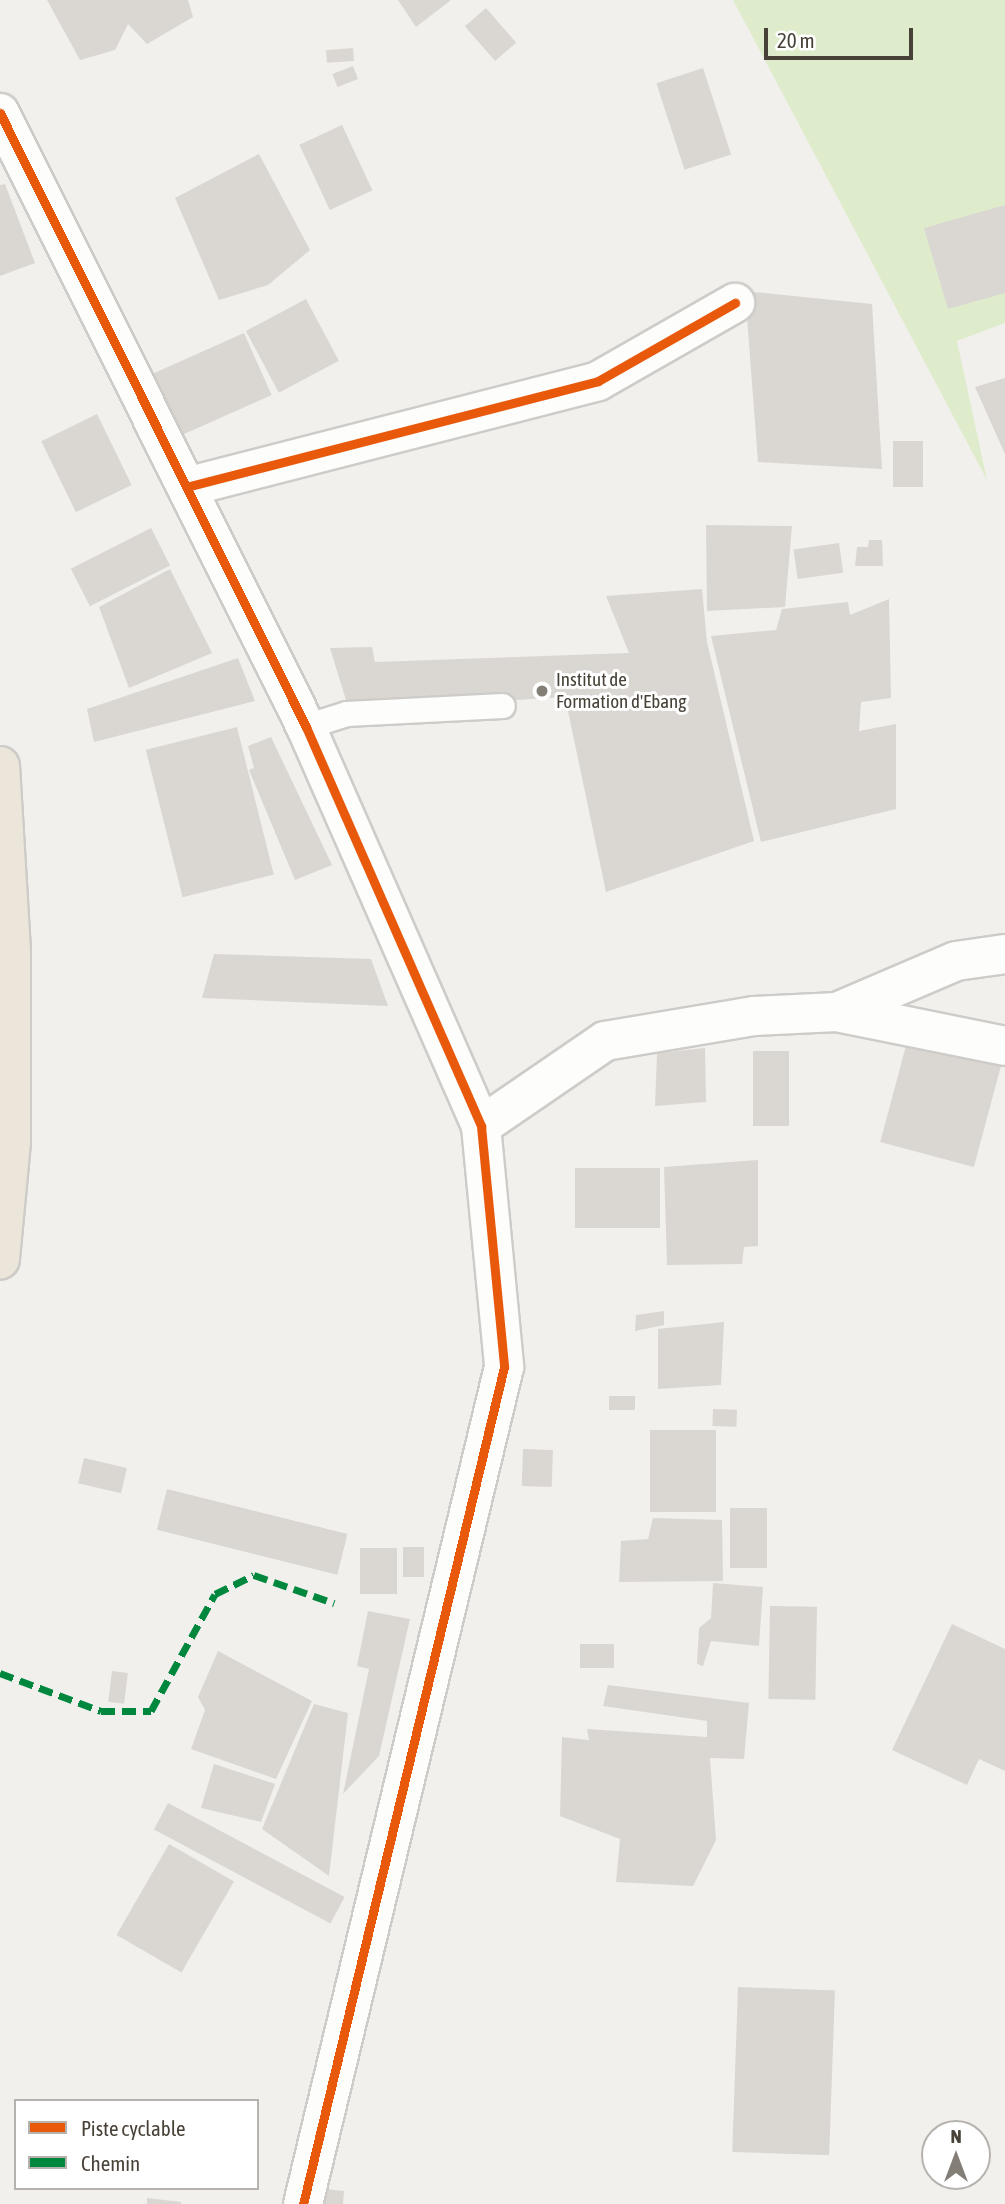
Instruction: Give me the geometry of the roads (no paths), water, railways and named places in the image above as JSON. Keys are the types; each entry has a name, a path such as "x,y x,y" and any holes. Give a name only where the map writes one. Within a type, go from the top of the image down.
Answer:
{"highway":[{"path":"0,766 11,951 11,1142 0,1259"}],"street":[{"path":"0,114 190,486 306,726 481,1126 504,1367 303,2204"},
{"path":"190,486 598,381 735,303"},
{"path":"837,1012 957,961 1005,954"},
{"path":"481,1126 605,1041 754,1016 837,1012 1005,1046"}],"lane":[{"path":"306,726 347,714 503,706"}],"place":[{"name":"Institut de Formation d'Ebang","path":"542,691"}]}
